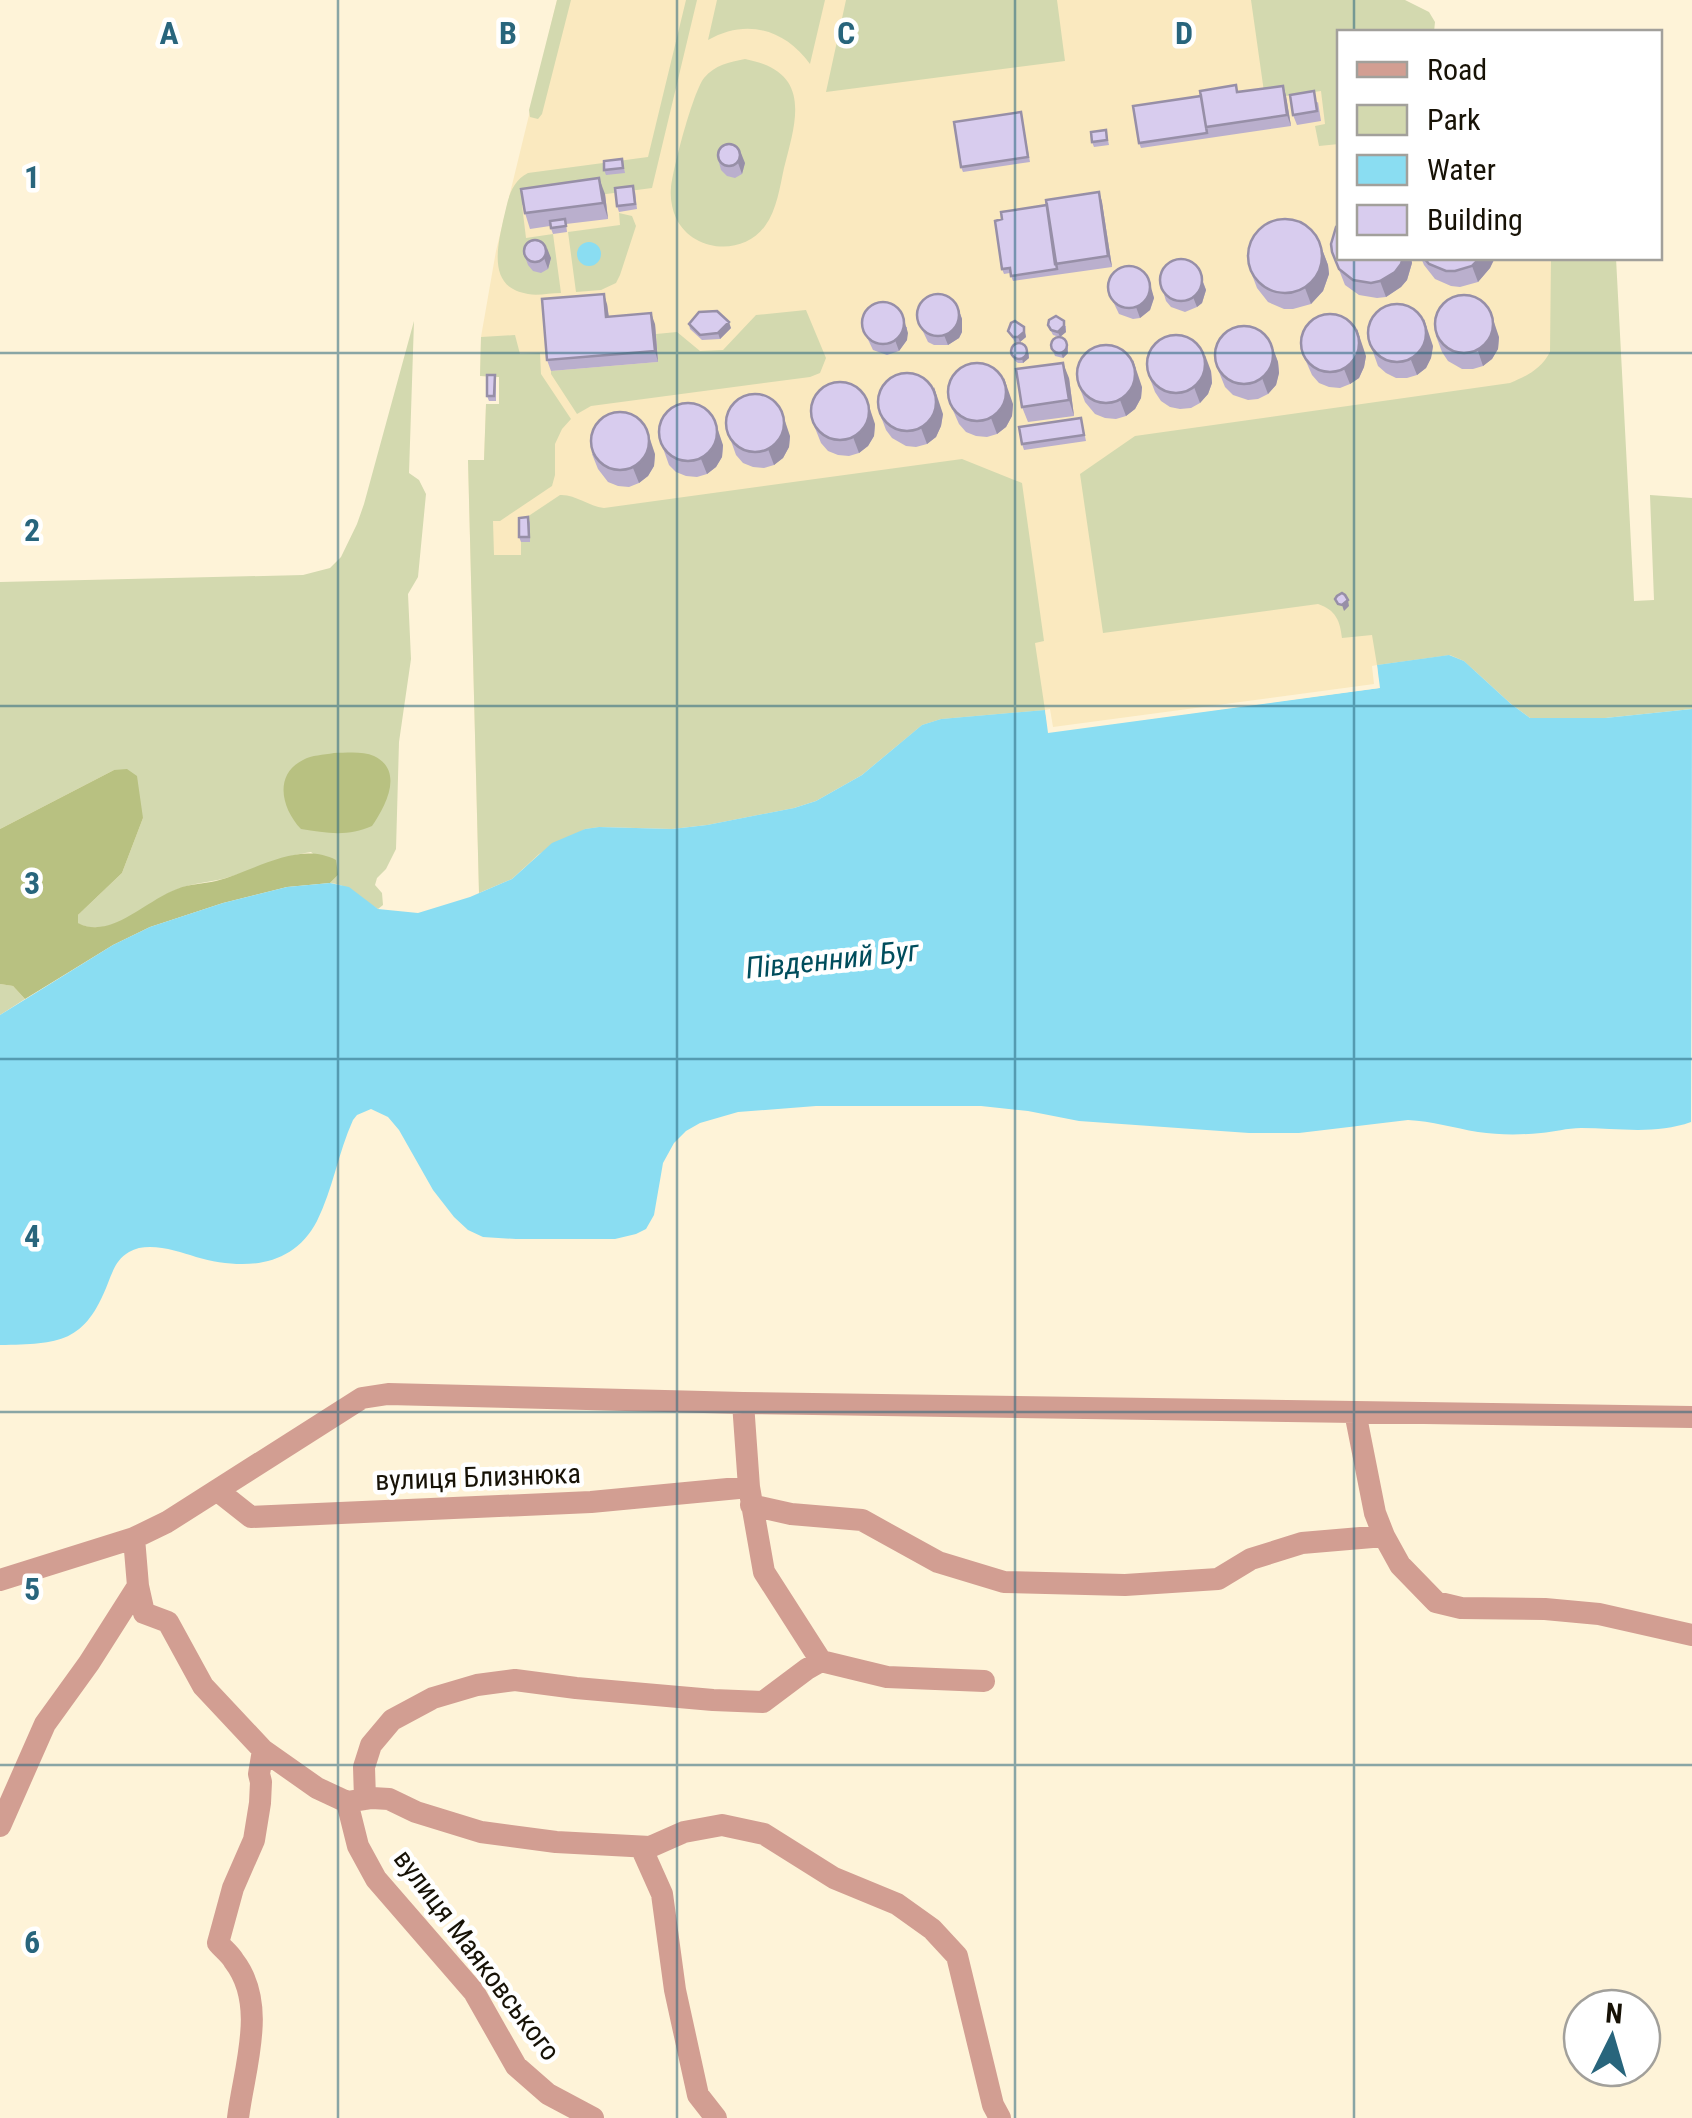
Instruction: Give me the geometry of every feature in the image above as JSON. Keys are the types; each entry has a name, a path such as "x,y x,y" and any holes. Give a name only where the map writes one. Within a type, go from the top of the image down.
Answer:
{"street":[{"path":"0,1580 134,1538 218,1491 362,1398 388,1394 1692,1416"},
{"path":"742,1402 750,1496 764,1572 821,1661 887,1678 984,1681"},
{"path":"1355,1412 1375,1513 1384,1536 1400,1565 1436,1602 1462,1608 1599,1614 1692,1635"},
{"name":"вулиця Близнюка","path":"218,1491 251,1516 750,1496 791,1514 862,1520 938,1562 1004,1582 1125,1585 1218,1579 1251,1559 1302,1543 1384,1536"},
{"path":"134,1538 144,1613 168,1622 203,1686 263,1750 317,1788 356,1800 389,1799 416,1812 481,1832 556,1842 650,1848 684,1832 722,1825 764,1834 834,1878 897,1904 932,1929 957,1956 993,2105 1000,2118"},
{"path":"0,1826 45,1724 90,1663 138,1586"},
{"path":"356,1800 370,1745 392,1720 433,1698 515,1680 634,1694 764,1702 821,1661"},
{"path":"238,2118 252,2009 236,1962 218,1943 234,1888 254,1840 263,1750"},
{"name":"вулиця Маяковського","path":"356,1800 358,1846 376,1878 474,1992 516,2066 548,2094 593,2118"},
{"path":"641,1846 662,1894 675,1990 698,2095 716,2118"}],"shaded area":[{"path":"557,0 1332,0 1340,30 1337,260 1560,260 1545,615 1475,671 1380,688 1048,733 941,719 794,808 707,825 599,827 479,893 468,460 484,460 486,404 499,404 499,377 480,376 481,337 496,251"}],"green space":[{"path":"557,0 571,0 538,119 530,117 529,110"},
{"path":"686,0 697,0 652,188 522,205 526,238 553,234 561,293 532,295 515,290 506,284 498,266 503,221 513,188 528,173 648,157"},
{"path":"717,0 825,0 810,64 789,42 764,31 736,30 708,40"},
{"path":"846,0 1057,0 1065,61 826,92"},
{"path":"1251,0 1405,0 1429,12 1435,22 1434,30 1337,30 1337,144 1319,146 1315,126 1325,124 1321,91 1265,99"},
{"path":"745,59 781,74 790,86 795,115 793,132 778,198 765,226 744,243 705,244 684,229 673,211 675,164 694,98 704,78 718,67"},
{"path":"619,213 632,216 636,226 616,283 601,290 576,292 568,232 620,225"},
{"path":"1551,260 1616,260 1634,601 1654,600 1650,495 1692,498 1692,709 1605,718 1530,718 1464,661 1450,655 1377,665 1372,635 1342,638 1336,617 1318,604 1103,633 1080,474 1135,436 1510,383 1528,375 1550,352"},
{"path":"806,310 826,358 820,373 810,377 591,406 577,414 551,374 658,362 656,334 677,332 700,351 723,350 756,315"},
{"path":"414,321 409,473 419,480 426,494 418,577 408,594 411,659 399,742 396,849 375,885 382,893 383,905 378,909 350,889 330,883 338,875 311,852 184,887 105,927 77,923 78,915 122,873 143,818 114,770 0,829 0,582 303,575 330,568 341,557 364,504"},
{"path":"515,335 520,354 540,353 541,374 571,419 555,444 552,486 500,521 493,521 494,555 521,555 521,521 560,495 604,508 962,459 1022,483 1044,641 1035,643 1045,710 941,719 922,725 862,775 816,801 794,808 672,829 585,829 539,854 512,879 479,893 468,460 484,460 486,404 499,404 499,377 480,376 481,337"},
{"path":"365,753 383,763 390,780 387,799 372,826 337,833 301,829 285,802 287,774 306,758"},
{"path":"127,769 137,776 143,818 122,873 78,915 78,923 90,927 116,923 177,889 216,881 291,855 321,855 336,860 338,875 330,883 287,887 150,927 25,999 13,986 0,984 0,829 114,770"},
{"path":"0,984 13,986 25,999 0,1015"}],"water":[{"path":"589,242 601,254 589,266 577,254"},
{"name":"Південний Буг","path":"1449,655 1464,661 1530,718 1605,718 1692,709 1691,1122 1650,1130 1576,1128 1510,1134 1408,1120 1299,1133 1249,1133 1079,1121 981,1106 816,1106 738,1112 700,1123 674,1143 663,1163 654,1215 646,1229 615,1239 516,1239 483,1237 468,1230 433,1190 399,1130 388,1117 371,1109 353,1120 317,1221 294,1249 264,1262 231,1264 162,1248 137,1249 118,1261 99,1303 80,1329 54,1341 0,1345 0,1015 113,945 150,927 287,887 330,883 349,887 378,909 418,913 512,879 552,843 585,829 707,825 816,801 862,775 922,725 941,719 1045,710 1049,732 1379,688 1377,665"}],"pier":[{"path":"1377,665 1380,688 1048,733 1045,710 1050,709 1053,727 1374,684 1372,666"}],"building":[{"path":"1236,85 1237,92 1283,86 1287,115 1206,127 1200,91"},
{"path":"1314,91 1317,111 1293,115 1290,95"},
{"path":"1201,96 1207,133 1139,143 1133,106"},
{"path":"1021,112 1028,157 961,167 954,122"},
{"path":"1106,130 1107,140 1092,142 1091,132"},
{"path":"725,144 733,144 740,155 733,166 725,166 718,159 718,151"},
{"path":"622,159 623,168 604,170 604,161"},
{"path":"599,178 603,203 525,213 521,189"},
{"path":"633,186 635,204 617,206 615,188"},
{"path":"1099,192 1108,256 1055,264 1046,200"},
{"path":"1047,205 1057,269 1011,276 1010,268 1002,269 995,221 1002,219 1001,212"},
{"path":"565,219 566,226 551,228 550,221"},
{"path":"1285,219 1311,230 1322,256 1311,282 1285,293 1259,282 1248,256 1259,230"},
{"path":"1336,227 1337,260 1402,260 1401,264 1380,281 1353,280 1339,269 1332,252"},
{"path":"531,240 539,240 546,251 539,262 531,262 524,255 524,247"},
{"path":"1181,259 1196,265 1202,280 1196,295 1181,301 1166,295 1160,280 1166,265"},
{"path":"1426,260 1478,260 1455,271"},
{"path":"1129,266 1144,272 1150,287 1144,302 1129,308 1114,302 1108,287 1114,272"},
{"path":"604,294 606,317 651,313 655,351 547,360 542,299"},
{"path":"938,294 953,300 959,315 953,330 938,336 923,330 917,315 923,300"},
{"path":"1464,295 1485,303 1493,324 1485,345 1464,353 1443,345 1435,324 1443,303"},
{"path":"883,302 898,308 904,323 898,338 883,344 868,338 862,323 868,308"},
{"path":"1397,304 1418,312 1426,333 1418,354 1397,362 1376,354 1368,333 1376,312"},
{"path":"717,311 729,322 718,333 700,335 689,324 699,312"},
{"path":"1330,314 1351,322 1359,343 1351,364 1330,372 1309,364 1301,343 1309,322"},
{"path":"1056,316 1064,321 1058,332 1048,325"},
{"path":"1015,321 1024,327 1018,337 1008,331"},
{"path":"1244,326 1265,334 1273,355 1265,376 1244,384 1223,376 1215,355 1223,334"},
{"path":"1176,335 1197,343 1205,364 1197,385 1176,393 1155,385 1147,364 1155,343"},
{"path":"1059,337 1067,345 1059,353 1051,345"},
{"path":"1019,343 1027,351 1019,359 1011,351"},
{"path":"1106,345 1127,353 1135,374 1127,395 1106,403 1085,395 1077,374 1085,353"},
{"path":"977,363 998,371 1006,392 998,413 977,421 956,413 948,392 956,371"},
{"path":"1063,363 1069,400 1022,407 1016,369"},
{"path":"907,373 928,381 936,402 928,423 907,431 886,423 878,402 886,381"},
{"path":"487,375 495,375 494,396 487,396"},
{"path":"840,382 861,390 869,411 861,432 840,440 819,432 811,411 819,390"},
{"path":"755,394 776,402 784,423 776,444 755,452 734,444 726,423 734,402"},
{"path":"688,403 709,411 717,432 709,453 688,461 667,453 659,432 667,411"},
{"path":"620,412 641,420 649,441 641,462 620,470 599,462 591,441 599,420"},
{"path":"1081,418 1084,435 1022,444 1019,427"},
{"path":"528,517 529,537 519,537 519,518"},
{"path":"1342,593 1348,600 1342,605 1335,599"}]}
